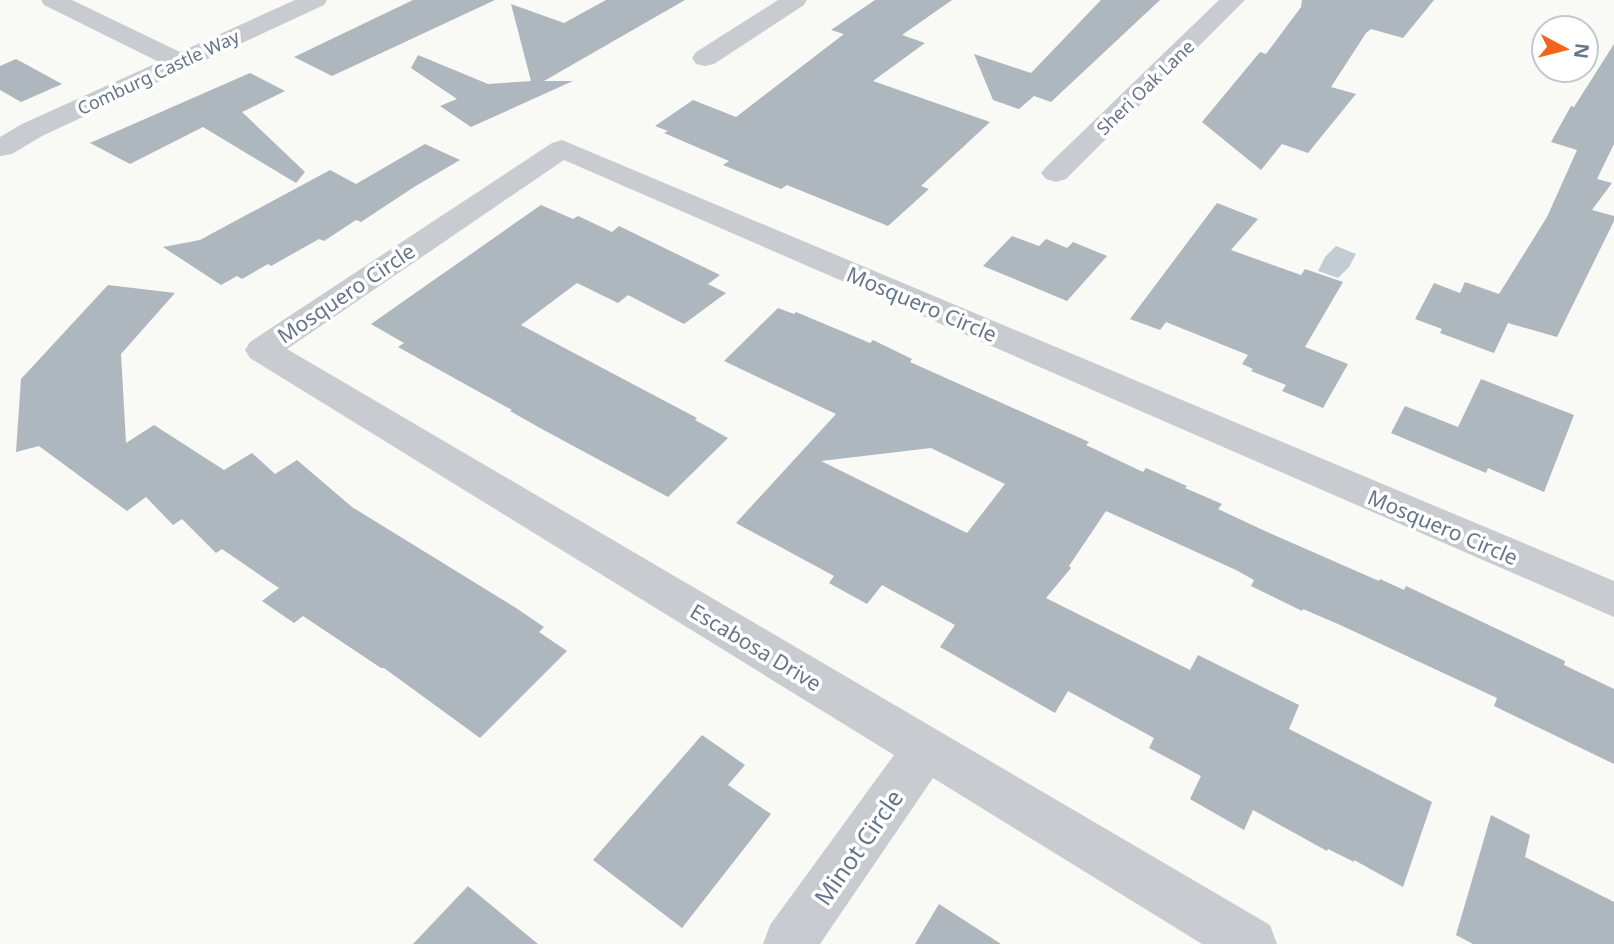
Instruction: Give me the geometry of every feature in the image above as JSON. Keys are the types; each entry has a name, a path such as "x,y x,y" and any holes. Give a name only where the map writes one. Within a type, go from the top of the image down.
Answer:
{"street":[{"path":"53,0 179,62"},
{"name":"Comburg Castle Way","path":"2,148 32,130 315,0"},
{"path":"705,58 795,0"},
{"name":"Sheri Oak Lane","path":"1056,173 1233,0"},
{"name":"Mosquero Circle","path":"262,349 562,149 1614,600"},
{"name":"Escabosa Drive","path":"262,349 1251,944"},
{"name":"Minot Circle","path":"789,944 926,749"}],"shaded area":[{"path":"1336,246 1356,254 1349,267 1338,278 1318,271 1325,257"}],"building":[{"path":"413,0 495,0 332,76 294,57"},
{"path":"606,0 685,0 544,81 573,81 471,127 440,106 457,99 411,68 418,55 488,84 531,81 511,4 564,23"},
{"path":"875,0 952,0 902,35 925,43 873,81 990,122 921,186 929,189 888,226 787,185 781,189 723,165 729,161 664,133 668,131 655,126 693,100 736,117 844,34 831,30"},
{"path":"1101,0 1160,0 1051,102 1034,96 1019,109 993,100 974,54 1031,73"},
{"path":"1302,0 1434,0 1403,38 1371,29 1366,33 1331,87 1356,94 1308,153 1282,144 1261,170 1202,122 1260,52 1266,54 1301,7"},
{"path":"1614,44 1614,144 1597,179 1612,183 1592,210 1614,216 1614,221 1557,337 1508,323 1494,353 1440,333 1442,329 1415,319 1434,283 1460,293 1465,282 1499,294 1547,217 1577,150 1551,142 1571,106 1574,107 1589,84 1600,84 1600,66"},
{"path":"16,59 62,84 21,102 0,90 0,66"},
{"path":"250,73 285,91 242,112 305,172 296,183 203,127 130,164 90,143"},
{"path":"425,144 460,160 361,222 356,220 324,241 319,239 242,279 237,276 221,285 163,247 200,240 330,170 356,184"},
{"path":"1217,203 1258,219 1231,250 1301,275 1305,269 1343,282 1305,347 1348,364 1323,408 1282,391 1286,385 1251,371 1253,369 1242,364 1248,355 1166,322 1160,330 1130,319"},
{"path":"541,205 573,219 578,216 612,232 619,226 720,275 708,284 726,293 684,324 628,295 618,303 577,283 521,325 697,418 695,420 728,438 668,497 398,347 404,343 371,324"},
{"path":"1012,236 1039,246 1046,239 1067,248 1073,242 1107,256 1067,301 983,266"},
{"path":"108,285 175,293 121,354 126,443 154,425 224,470 252,453 275,474 297,460 352,507 516,608 544,627 539,632 567,651 480,738 384,668 303,616 294,623 262,601 279,588 222,549 216,553 182,519 173,525 146,497 127,511 39,446 16,452 21,379"},
{"path":"778,308 794,314 796,312 870,343 873,340 912,359 910,362 1089,442 1086,445 1143,472 1146,468 1187,486 1185,488 1222,504 1218,509 1379,581 1380,579 1404,590 1406,586 1565,661 1564,665 1614,689 1614,764 1494,706 1497,698 1338,624 1303,609 1302,611 1251,586 1254,580 1236,570 1106,511 1069,566 1071,568 1046,598 1190,670 1198,655 1299,705 1289,729 1432,802 1403,887 1354,860 1328,849 1327,851 1253,810 1244,830 1190,799 1201,776 1149,748 1154,738 1068,691 1055,713 940,647 955,625 882,585 867,604 829,583 834,576 736,523 836,414 724,361","holes":["931,448 1005,484 967,533 821,461"]},
{"path":"1481,379 1574,415 1544,492 1488,468 1486,473 1391,433 1405,406 1458,427"},
{"path":"702,735 745,765 728,785 771,814 682,928 593,860"},
{"path":"1491,815 1530,835 1525,857 1614,902 1614,944 1473,944 1456,935"},
{"path":"468,886 538,944 413,944"},
{"path":"939,904 1001,944 915,944"}]}
